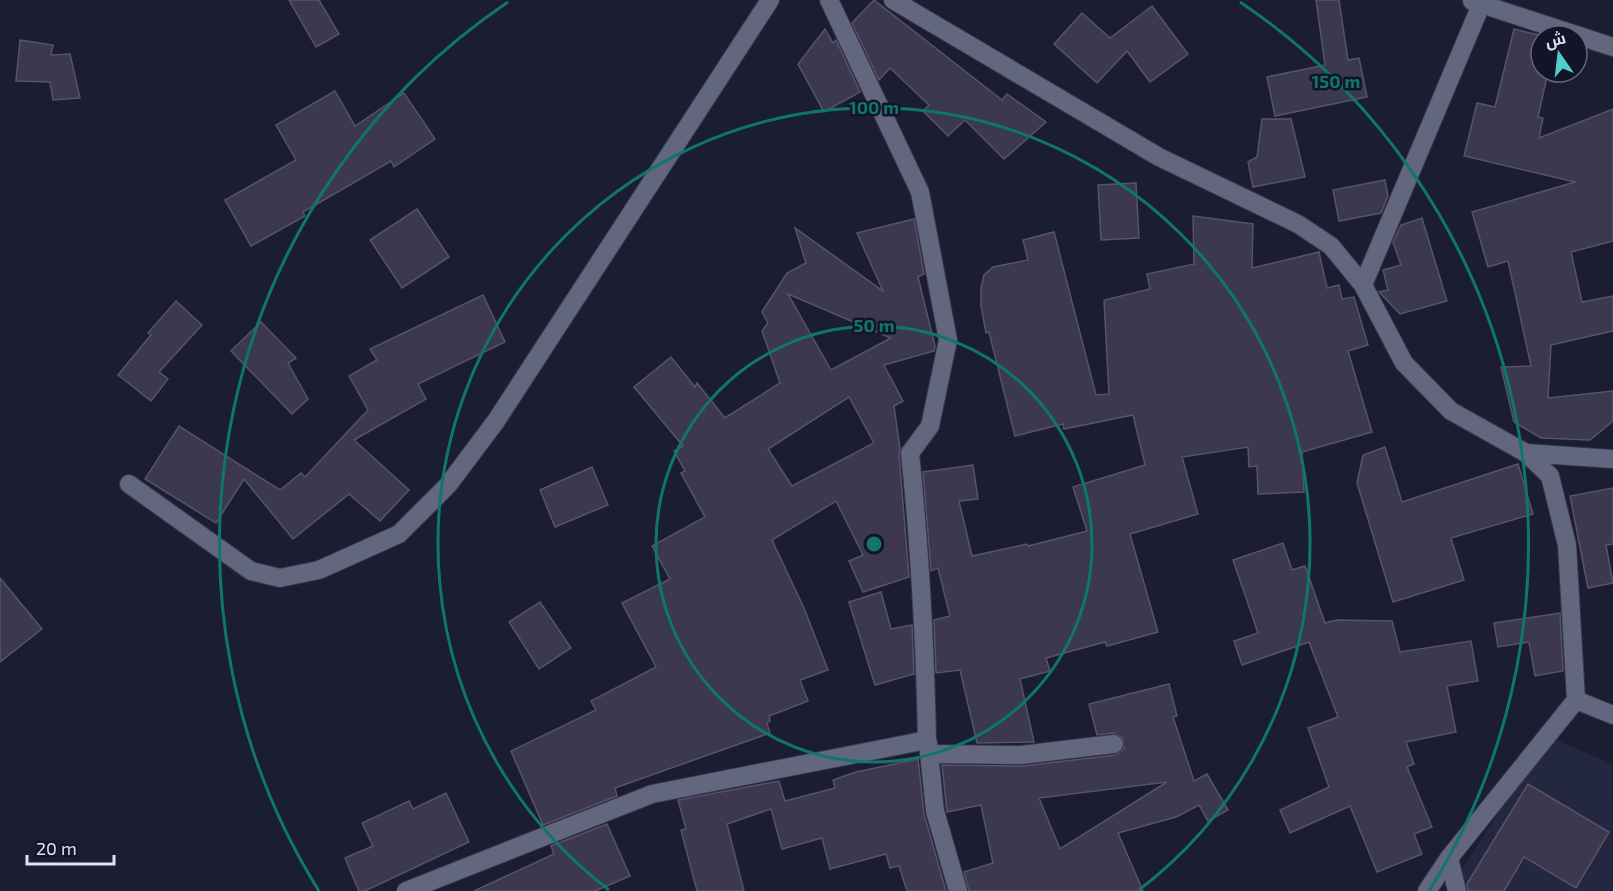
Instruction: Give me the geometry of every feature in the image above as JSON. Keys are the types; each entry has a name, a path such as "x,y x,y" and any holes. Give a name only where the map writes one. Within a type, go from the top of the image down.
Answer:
{"street":[{"path":"129,484 251,572 280,578 319,570 399,534 448,485 496,421 770,0"},
{"path":"829,0 920,192 948,340 930,426 910,453 919,546 926,661 928,747 935,811 958,891"},
{"path":"893,0 1159,157 1298,224 1331,246 1363,285 1404,363 1451,411 1526,453 1550,476 1567,545 1576,700 1449,858 1427,891"},
{"path":"1363,285 1479,1 1613,47"},
{"path":"1526,453 1613,459"},
{"path":"1576,700 1613,715"},
{"path":"406,891 652,794 928,747 1021,754 1114,744"},
{"path":"1449,858 1457,891"}],"shaded area":[{"path":"1547,736 1612,764 1613,891 1461,891 1457,878"}],"building":[{"path":"289,0 319,0 339,34 316,47"},
{"path":"874,0 1002,100 1007,94 1046,122 1004,159 965,120 948,136 923,111 929,105 890,68 879,80 852,23"},
{"path":"1316,0 1339,0 1348,60 1359,58 1367,97 1275,116 1267,77 1325,65"},
{"path":"1152,6 1188,54 1150,82 1127,51 1097,83 1054,44 1082,13 1110,38"},
{"path":"825,29 833,43 836,40 860,92 824,112 798,64"},
{"path":"1514,29 1529,33 1529,84 1545,84 1538,117 1543,118 1539,138 1613,109 1613,241 1571,252 1582,302 1613,296 1613,331 1551,345 1548,398 1613,391 1613,421 1590,440 1541,438 1514,422 1501,367 1531,366 1508,261 1488,267 1472,212 1575,182 1464,156 1477,103 1495,107"},
{"path":"20,40 53,45 51,55 70,54 80,98 53,100 50,82 16,81"},
{"path":"335,91 355,126 404,93 435,139 394,167 391,161 303,212 305,216 251,246 225,200 296,160 276,125"},
{"path":"1262,119 1291,119 1305,177 1253,187 1248,162 1257,157"},
{"path":"1385,180 1388,196 1381,213 1339,221 1333,190"},
{"path":"1136,183 1139,238 1101,240 1098,185"},
{"path":"417,209 449,257 402,288 370,240"},
{"path":"1193,216 1253,224 1252,268 1319,252 1327,288 1339,285 1342,299 1354,297 1368,345 1348,351 1372,432 1302,452 1304,492 1258,494 1257,466 1249,467 1248,447 1182,457 1198,514 1130,534 1158,632 1107,646 1105,642 1046,658 1050,671 1020,679 1034,742 977,743 960,670 936,673 934,620 950,616 938,568 931,571 923,472 973,465 978,499 959,501 972,556 1027,544 1028,546 1087,531 1073,487 1145,465 1133,415 1064,429 1063,424 1015,436 989,332 986,333 981,306 984,275 993,267 1028,260 1023,240 1054,232 1096,395 1109,394 1104,300 1150,289 1147,274 1194,264"},
{"path":"1422,218 1447,301 1400,314 1379,292 1388,290 1383,270 1401,265 1393,242 1401,225"},
{"path":"914,219 924,274 918,277 935,346 934,351 884,365 903,401 894,406 900,449 909,577 863,592 849,561 863,555 836,501 772,540 804,608 828,670 800,680 808,701 769,716 770,721 767,723 770,733 615,788 617,796 543,825 511,751 596,710 591,701 656,667 622,603 670,579 652,546 705,517 681,473 685,471 674,451 683,446 634,387 671,357 695,387 697,383 725,418 780,383 762,331 768,323 762,312 787,273 806,263 795,228 883,291 857,233","holes":["788,294 891,338 831,370","849,397 874,443 792,486 768,449"]},
{"path":"483,295 505,342 418,384 426,399 354,440 409,490 380,521 349,494 293,539 244,479 216,523 145,479 179,426 280,490 301,473 305,477 368,410 349,376 377,360 370,349"},
{"path":"176,301 202,325 159,372 168,379 151,401 118,375 151,335 148,333"},
{"path":"261,322 296,358 288,363 308,399 292,414 231,351"},
{"path":"1385,447 1402,502 1518,464 1533,514 1451,538 1464,580 1393,602 1357,483 1363,455"},
{"path":"592,467 608,505 555,527 540,490"},
{"path":"1613,488 1613,544 1606,545 1613,583 1588,588 1570,496"},
{"path":"1283,543 1292,570 1305,566 1325,623 1337,620 1392,621 1400,652 1471,641 1478,681 1447,686 1456,732 1406,742 1414,764 1407,767 1432,827 1414,834 1422,854 1377,872 1350,806 1290,833 1280,810 1329,787 1308,728 1338,717 1309,642 1242,665 1234,641 1258,633 1233,560"},
{"path":"0,578 42,629 0,662"},
{"path":"881,592 891,629 912,625 914,674 875,685 849,602"},
{"path":"540,602 571,648 539,669 509,622"},
{"path":"1560,613 1563,671 1535,676 1529,642 1498,647 1494,623"},
{"path":"1169,684 1177,716 1173,717 1194,781 1207,774 1228,810 1208,821 1199,805 1176,817 1118,833 1143,891 969,891 964,872 993,863 981,805 947,812 942,765 1022,766 1116,755 1124,749 1123,738 1113,733 1097,735 1089,704","holes":["1167,782 1060,849 1039,798"]},
{"path":"918,759 924,814 946,891 907,891 899,866 890,868 886,854 830,869 822,838 782,849 771,809 727,824 744,891 697,891 681,830 686,829 678,800 779,781 785,801 835,788 833,780 856,772"},
{"path":"1528,784 1609,832 1576,888 1524,857 1504,891 1468,891 1467,884"},
{"path":"446,793 469,842 365,891 359,891 345,858 373,846 362,823 409,801 413,809"},
{"path":"607,824 630,876 595,891 474,891 554,854 551,846"}]}
